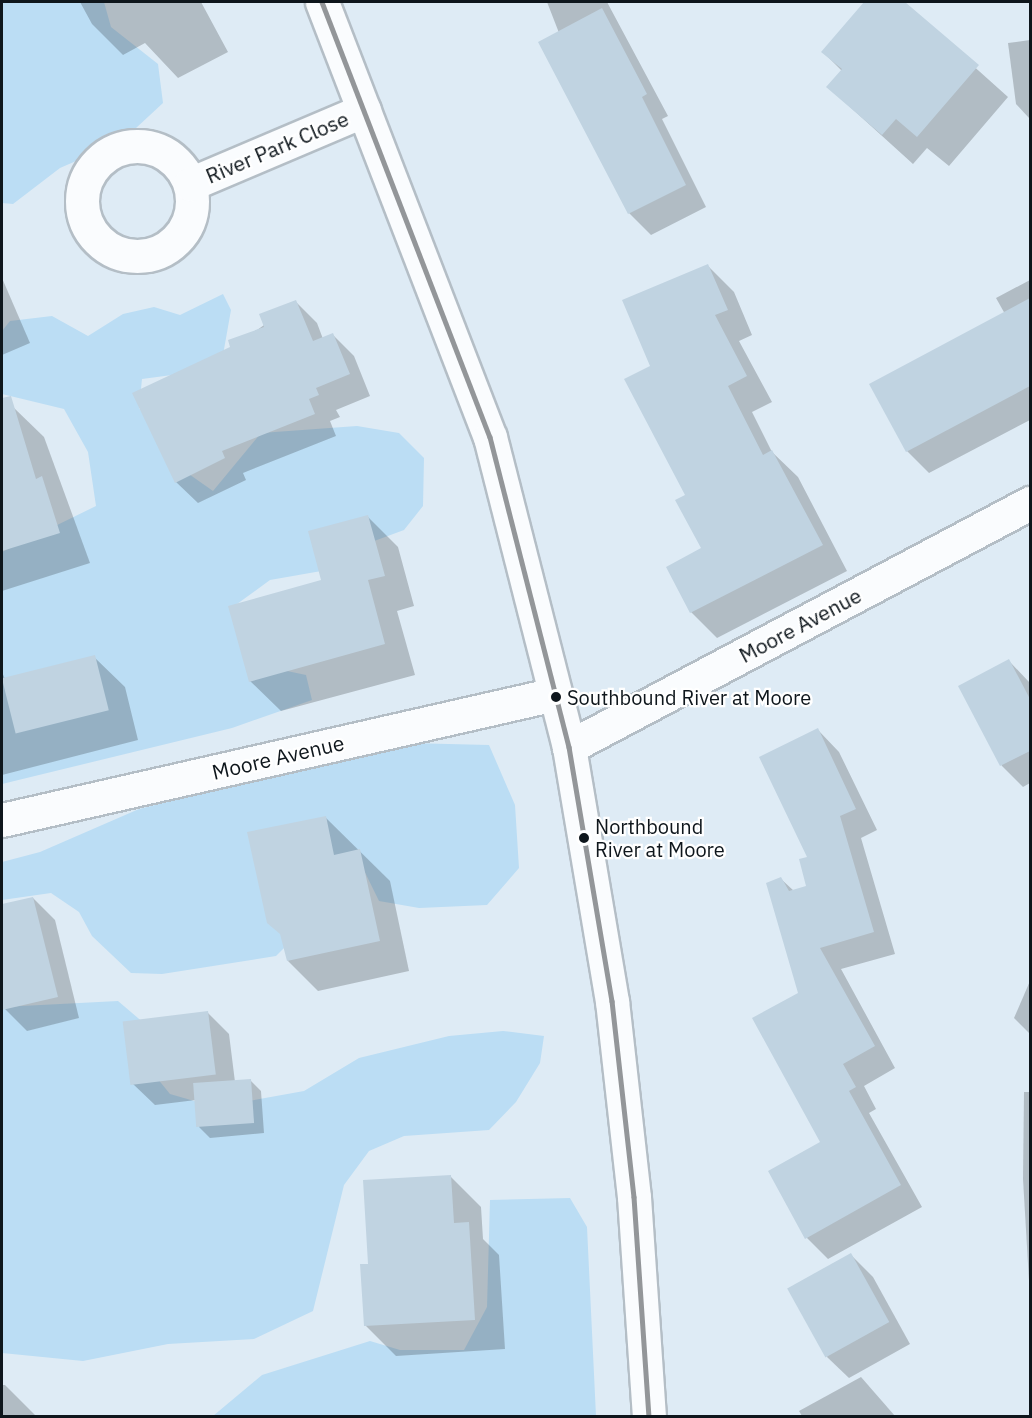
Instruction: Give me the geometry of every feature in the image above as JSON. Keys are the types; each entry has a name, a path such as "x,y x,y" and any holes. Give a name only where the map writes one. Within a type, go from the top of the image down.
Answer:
{"street":[{"path":"322,2 490,436 568,747 612,1001 634,1197 649,1416"},
{"name":"River Park Close","path":"190,184 364,110"},
{"name":"Moore Avenue","path":"568,747 1030,503"},
{"name":"Moore Avenue","path":"2,820 555,694"}],"shaded area":[{"path":"2,2 104,2 111,27 158,64 163,103 122,141 60,168 13,204 2,203"},
{"path":"223,294 231,310 223,355 172,375 142,379 139,408 186,472 213,491 261,433 357,426 399,433 424,458 423,506 404,530 358,547 327,570 270,580 237,604 273,668 306,675 312,700 232,728 2,784 2,552 96,506 88,452 64,409 2,394 2,331 10,321 52,316 88,336 123,314 154,307 180,315"},
{"path":"408,743 489,745 515,805 519,868 487,905 419,908 379,901 355,852 301,931 276,956 162,974 131,973 92,936 79,912 51,893 2,900 2,862 40,852 139,809"},
{"path":"118,1001 145,1024 144,1062 170,1094 215,1107 304,1091 359,1058 449,1036 503,1031 544,1036 540,1063 516,1102 489,1130 404,1136 369,1151 344,1185 313,1311 254,1339 168,1344 83,1361 2,1353 2,1007"},
{"path":"570,1198 587,1227 596,1416 213,1416 262,1375 370,1341 400,1350 464,1350 487,1307 490,1200"}],"building":[{"path":"864,2 905,2 979,65 917,137 896,119 882,135 826,87 842,69 821,52"},
{"path":"602,8 647,94 642,97 686,185 628,214 538,42"},
{"path":"708,264 728,310 715,315 747,376 728,386 763,455 772,450 823,545 690,613 666,567 701,548 675,500 685,495 624,379 650,366 622,300"},
{"path":"1030,298 1030,386 906,452 869,384"},
{"path":"296,300 313,341 333,333 350,374 316,388 319,395 309,399 315,414 222,451 225,458 175,483 132,393 230,347 228,340 264,327 259,314"},
{"path":"11,396 36,479 42,476 60,533 2,551 2,398"},
{"path":"368,515 385,576 368,580 385,644 249,682 228,606 321,580 308,531"},
{"path":"95,655 109,710 16,734 2,678"},
{"path":"1009,659 1030,699 1030,751 1000,766 958,686"},
{"path":"818,728 856,809 840,816 874,932 820,948 875,1046 843,1064 856,1087 849,1091 901,1185 805,1239 768,1171 820,1142 752,1018 798,993 766,883 781,877 789,891 806,886 799,859 807,857 759,757"},
{"path":"326,816 334,855 360,849 380,941 287,961 280,934 267,923 247,832"},
{"path":"33,897 58,997 2,1010 2,904"},
{"path":"208,1011 216,1075 130,1085 123,1021"},
{"path":"251,1079 254,1123 196,1127 193,1083"},
{"path":"451,1175 454,1223 469,1222 475,1320 364,1326 360,1264 368,1264 363,1180"},
{"path":"851,1253 889,1322 825,1357 787,1288"}],"transit line":[{"path":"322,2 490,437 569,747 612,1001 634,1197 649,1416"}],"place":[{"name":"Southbound River at Moore","path":"556,697"},
{"name":"Northbound River at Moore","path":"584,838"}]}
